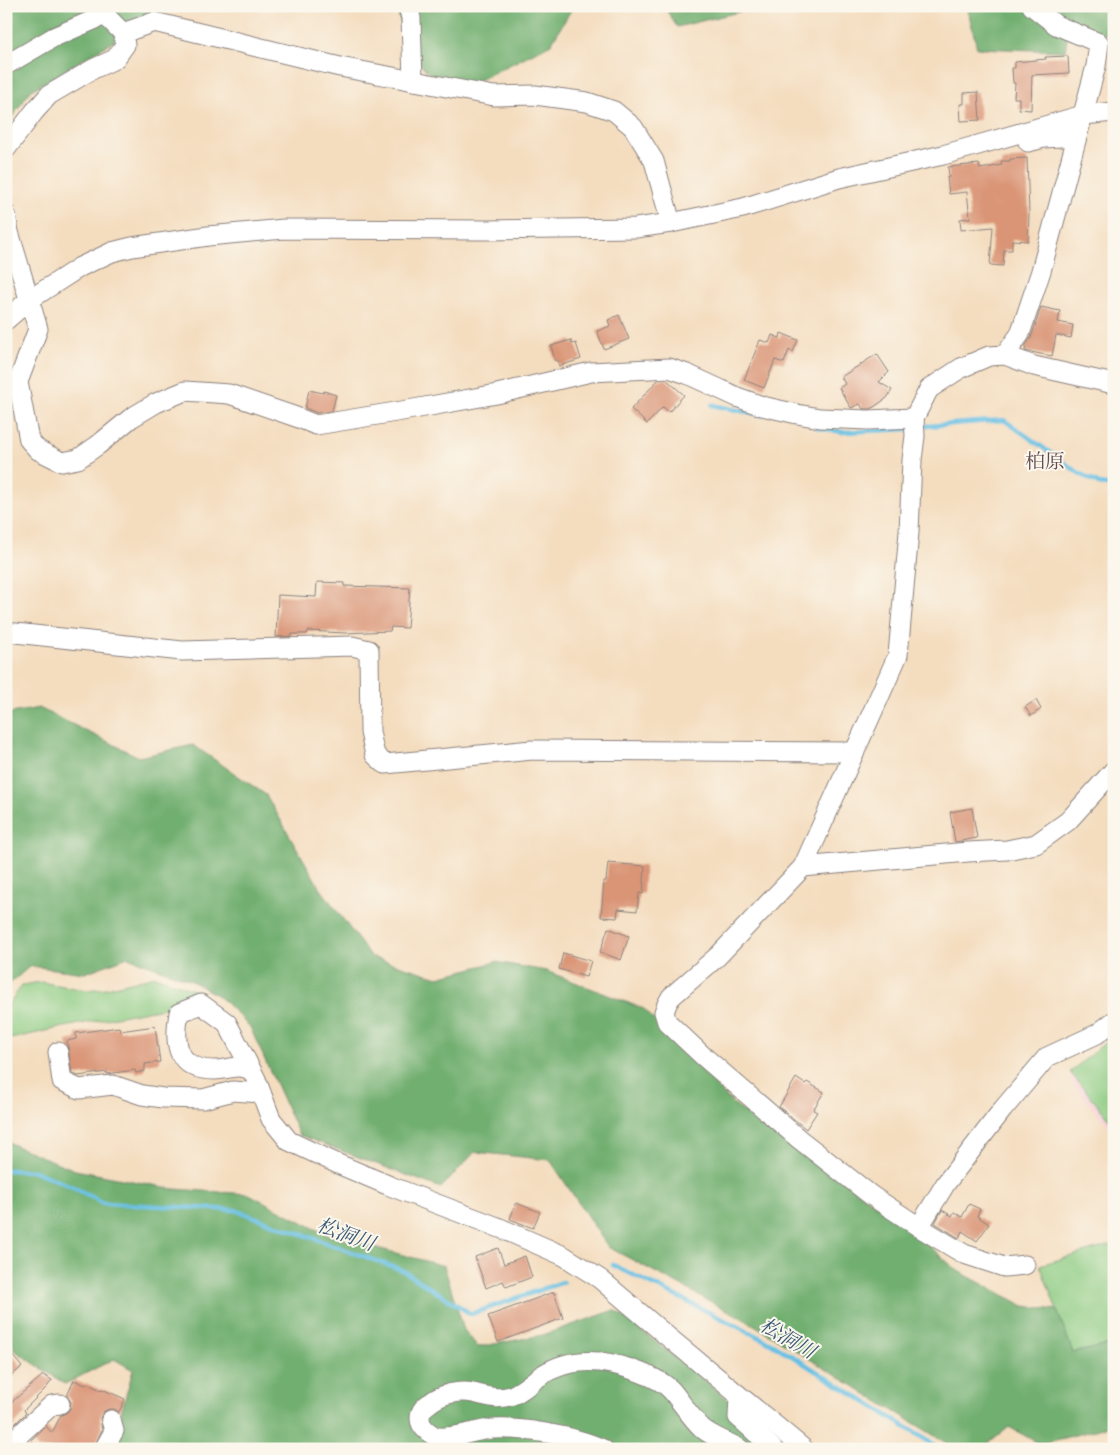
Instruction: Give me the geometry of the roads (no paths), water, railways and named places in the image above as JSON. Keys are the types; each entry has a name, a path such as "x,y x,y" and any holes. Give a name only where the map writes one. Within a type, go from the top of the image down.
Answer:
{"street":[{"path":"408,6 411,18 413,81"},
{"path":"1005,355 1020,334 1040,271 1096,66 1099,43 1056,25 1032,6"},
{"path":"6,65 54,37 104,15 123,33 125,45 115,59 93,69 49,96 34,112 6,149"},
{"path":"123,33 154,22 340,67 494,96 535,95 587,102 614,111 633,127 654,161 671,223"},
{"path":"6,320 29,300 80,267 112,252 132,247 208,236 284,229 488,230 636,228 671,223 743,208 839,178 943,155 1083,115 1114,112"},
{"path":"980,154 1044,138 1077,136"},
{"path":"6,214 9,232 38,329 18,382 29,440 38,450 62,462 78,459 131,418 156,403 185,392 229,394 316,425 498,394 591,372 670,368 737,397 762,406 797,414 820,418 868,420 914,418"},
{"path":"1025,1265 1004,1267 964,1254 872,1196 799,1139 702,1056 667,1022 664,1012 672,997 718,956 803,867 898,655 909,532 915,436 914,418 929,389 961,368 989,356 1005,355 1034,366 1114,384"},
{"path":"6,632 182,651 352,646 369,650 370,732 375,755 385,764 532,750 855,752"},
{"path":"803,867 1007,850 1036,844 1068,821 1114,770"},
{"path":"919,1227 946,1183 1003,1109 1047,1057 1097,1034 1114,1021"},
{"path":"58,1052 62,1081 79,1089 113,1085 142,1095 163,1098 203,1099 233,1091 256,1080 271,1119 289,1141 381,1183 500,1228 564,1256 600,1279 804,1449"},
{"path":"603,1449 585,1442 520,1429 488,1429 435,1437 421,1424 420,1416 422,1410 428,1404 437,1398 450,1394 470,1392 495,1399 517,1392 553,1369 577,1362 600,1362 632,1370 660,1381 704,1430 740,1449"},
{"path":"739,1396 738,1417 774,1449"},
{"path":"11,1443 52,1405 60,1404"},
{"path":"104,1449 114,1431 111,1420"}],"waterway":[{"path":"712,405 762,415"},
{"path":"927,426 1004,420 1079,473 1099,484 1114,486"},
{"path":"816,427 842,432 909,429"},
{"name":"松洞川","path":"6,1170 34,1171 71,1186 103,1203 235,1210 402,1270 471,1314 563,1282"},
{"name":"松洞川","path":"613,1265 771,1343 941,1449"}],"district":[{"name":"柏原","path":"1045,461"}]}
